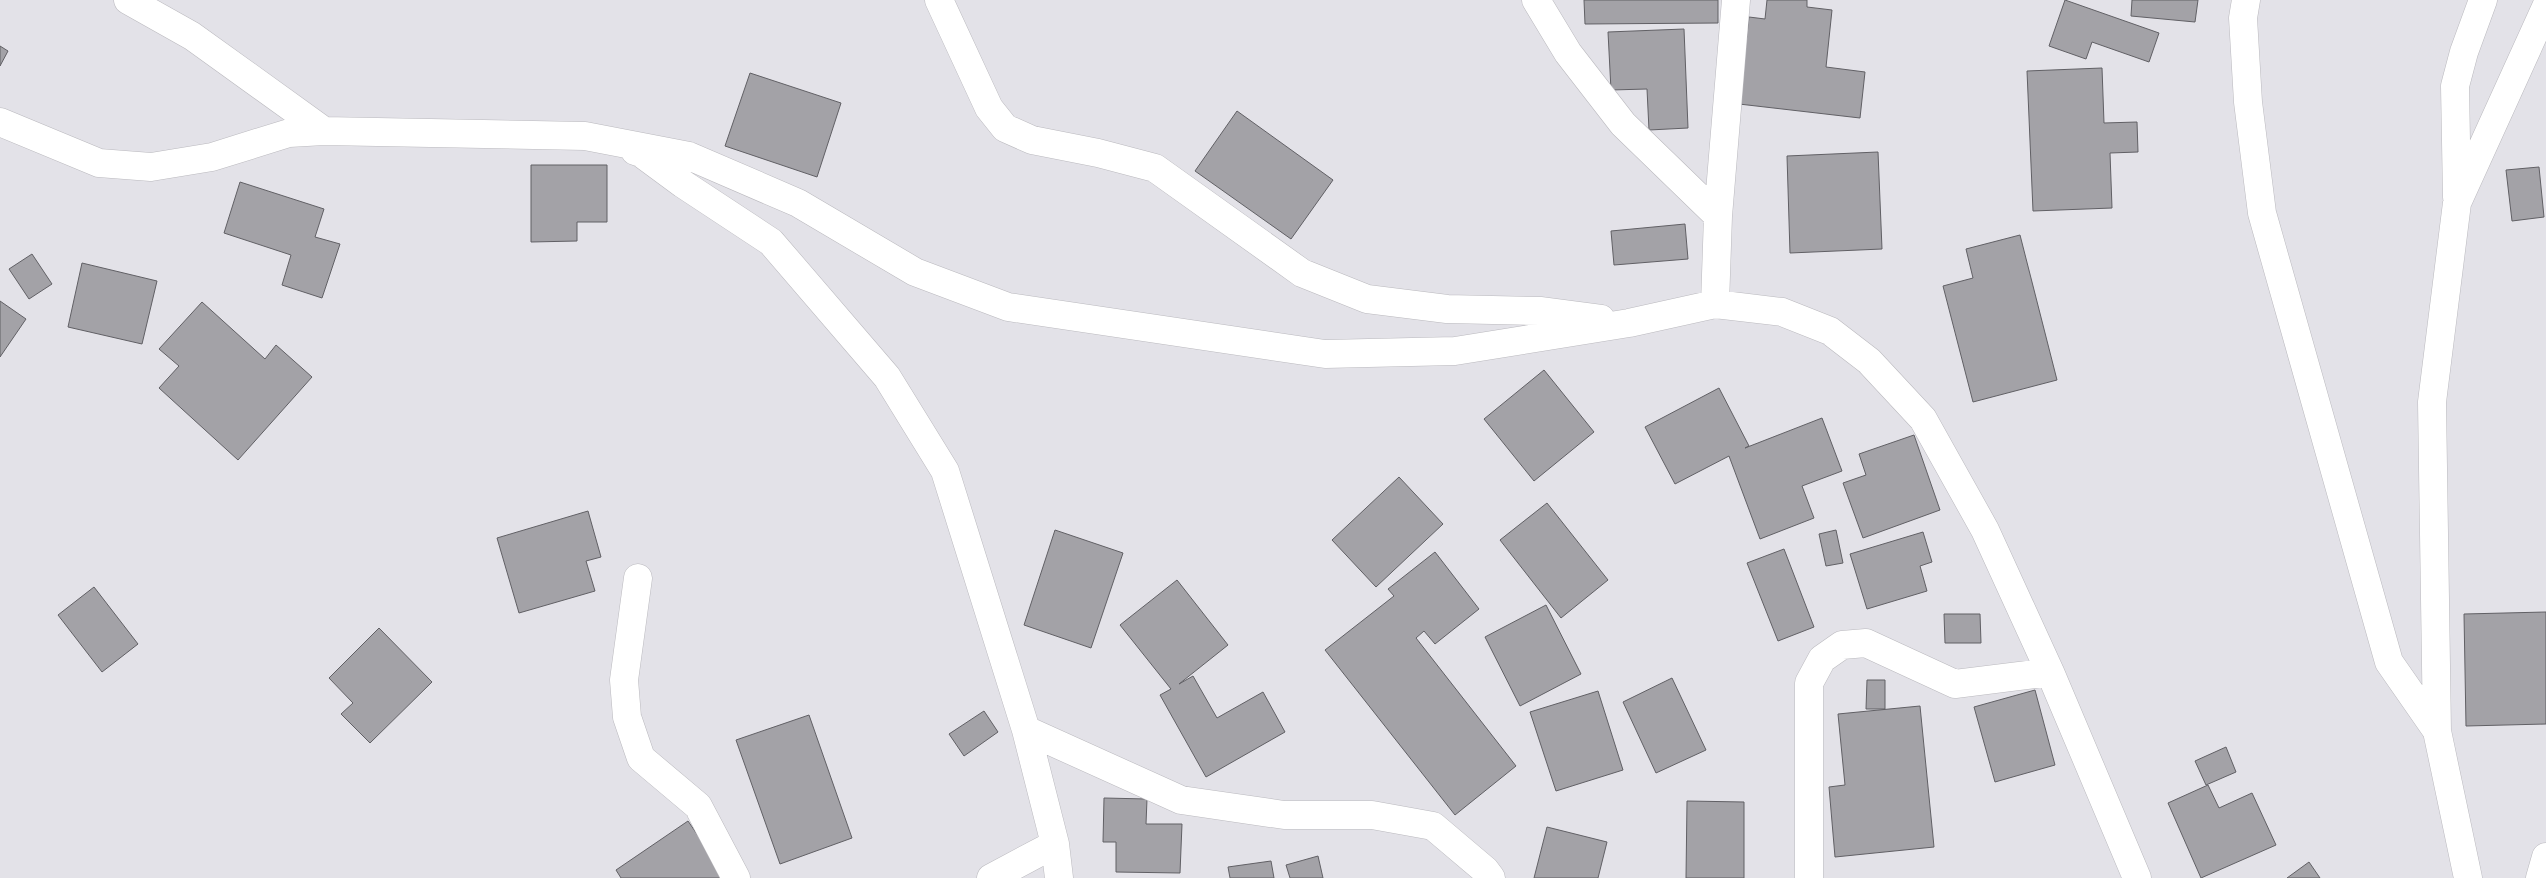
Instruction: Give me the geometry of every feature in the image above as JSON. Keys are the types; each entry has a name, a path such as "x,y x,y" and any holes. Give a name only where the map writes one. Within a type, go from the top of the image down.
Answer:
{"street":[{"path":"128,0 192,36 324,130"},
{"path":"939,0 988,108 1005,128 1032,140 1098,153 1155,168 1302,273 1367,299 1446,309 1540,311 1629,323"},
{"path":"1536,0 1568,53 1623,124 1718,216"},
{"path":"1715,304 1718,216 1736,0"},
{"path":"2246,0 2243,18 2248,102 2262,213 2389,662 2437,731"},
{"path":"2468,878 2437,731 2432,402 2457,203 2455,86 2464,52 2483,0"},
{"path":"2457,203 2546,7"},
{"path":"0,122 99,163 151,167 212,157 289,133 324,130 585,136 690,156 798,203 915,272 1008,307 1324,354 1455,351 1629,323 1715,304 1782,312 1830,331 1869,361 1923,419 1985,530 2050,672 2137,878"},
{"path":"585,136 641,153 683,184 771,242 887,377 945,471 1026,730 1055,844 1059,878"},
{"path":"638,578 624,680 627,717 641,758 698,806 736,878"},
{"path":"1809,878 1809,683 1822,659 1842,645 1866,642 1956,684 2050,672"},
{"path":"1026,730 1181,800 1284,815 1372,815 1433,826 1485,870 1491,878"},
{"path":"991,878 1055,844"},
{"path":"2540,878 2546,857"}],"building":[{"path":"1584,0 1718,0 1718,23 1585,24"},
{"path":"1767,0 1807,0 1807,7 1832,10 1826,67 1865,72 1860,118 1739,104 1749,17 1765,19"},
{"path":"2065,0 2159,33 2149,62 2092,42 2086,59 2049,46"},
{"path":"2132,0 2198,0 2195,22 2131,16"},
{"path":"1684,29 1688,128 1649,130 1647,89 1611,90 1608,32"},
{"path":"0,46 8,51 0,66"},
{"path":"2102,68 2104,123 2137,122 2138,152 2110,153 2112,208 2033,211 2027,71"},
{"path":"750,73 841,103 817,177 725,146"},
{"path":"1237,111 1333,180 1291,239 1195,171"},
{"path":"1878,152 1882,249 1790,253 1787,156"},
{"path":"531,165 607,165 607,222 577,222 577,241 531,242"},
{"path":"2539,167 2544,217 2512,221 2506,170"},
{"path":"240,182 324,209 315,237 340,244 322,298 282,285 291,255 224,233"},
{"path":"1685,224 1688,259 1614,265 1611,231"},
{"path":"2020,235 2057,380 1973,402 1943,286 1973,278 1966,249"},
{"path":"32,254 52,284 29,299 9,269"},
{"path":"82,263 157,281 142,344 68,327"},
{"path":"0,301 26,319 0,357"},
{"path":"202,302 265,359 276,345 312,377 238,460 159,388 179,366 159,349"},
{"path":"1544,370 1594,432 1534,481 1484,419"},
{"path":"1719,388 1749,446 1745,448 1822,418 1842,471 1802,486 1814,518 1760,539 1729,456 1675,484 1645,427"},
{"path":"1914,435 1940,510 1863,538 1843,483 1866,475 1859,454"},
{"path":"1399,477 1443,524 1376,587 1332,540"},
{"path":"1547,503 1608,580 1561,618 1500,540"},
{"path":"588,511 601,557 586,561 595,591 519,613 497,538"},
{"path":"1055,530 1123,553 1091,648 1024,625"},
{"path":"1836,530 1843,563 1826,566 1819,534"},
{"path":"1923,532 1932,562 1920,566 1927,591 1867,609 1850,554"},
{"path":"1784,549 1814,627 1778,641 1747,563"},
{"path":"1435,552 1479,609 1435,644 1424,631 1416,638 1516,766 1455,815 1325,650 1394,596 1388,589"},
{"path":"1177,580 1228,645 1179,684 1193,676 1217,718 1263,692 1285,732 1206,777 1160,695 1171,689 1120,625"},
{"path":"94,587 138,644 102,672 58,615"},
{"path":"1546,605 1581,674 1520,706 1485,637"},
{"path":"2546,612 2546,724 2466,726 2464,614"},
{"path":"1944,614 1980,614 1981,643 1945,643"},
{"path":"379,628 432,682 370,743 341,714 353,703 329,678"},
{"path":"1672,678 1706,750 1656,773 1623,702"},
{"path":"1867,680 1885,680 1885,709 1866,709"},
{"path":"2035,690 2055,765 1995,782 1974,707"},
{"path":"1598,691 1623,770 1556,791 1530,712"},
{"path":"1920,706 1934,847 1835,857 1829,787 1845,785 1838,714"},
{"path":"984,711 998,732 964,756 949,734"},
{"path":"809,715 852,838 780,864 736,740"},
{"path":"2226,747 2236,772 2206,785 2195,761"},
{"path":"2208,785 2219,808 2252,793 2276,845 2201,878 2168,803"},
{"path":"1104,798 1147,799 1146,824 1182,824 1180,873 1116,872 1116,842 1103,842"},
{"path":"1687,801 1744,802 1744,878 1686,878"},
{"path":"688,821 725,875 720,878 621,878 616,870"},
{"path":"1547,827 1607,842 1598,878 1534,878"},
{"path":"1318,856 1323,878 1290,878 1286,865"},
{"path":"1271,861 1274,878 1230,878 1228,867"},
{"path":"2309,862 2320,878 2287,878"}]}
